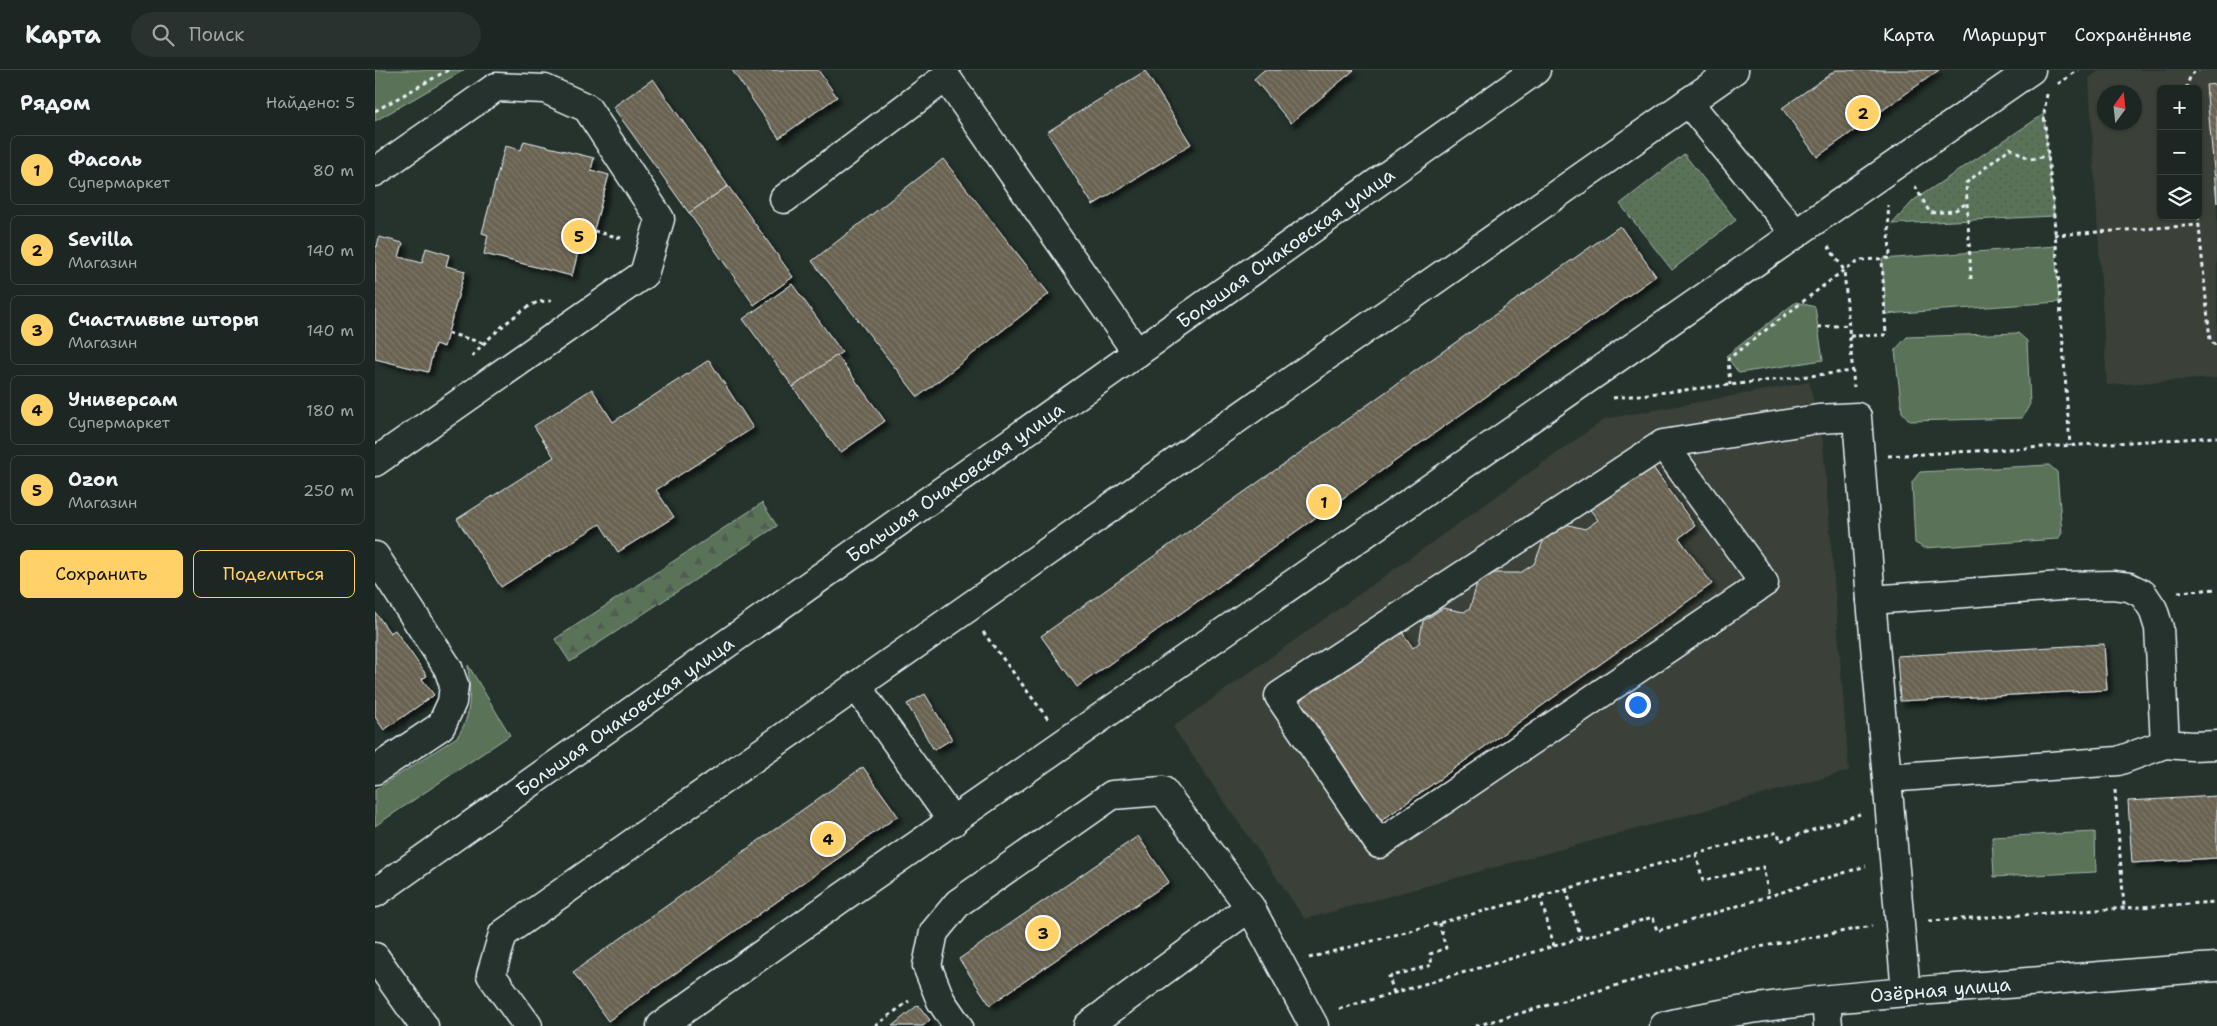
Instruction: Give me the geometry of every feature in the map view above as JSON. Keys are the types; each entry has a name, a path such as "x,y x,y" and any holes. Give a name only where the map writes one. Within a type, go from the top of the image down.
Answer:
{"street":[{"name":"Большая Очаковская улица","path":"375,893 1535,70"},
{"path":"528,1026 491,975 503,934 1734,70"},
{"path":"661,1026 2031,70"},
{"path":"784,199 947,78 1137,353"},
{"path":"375,172 496,86 545,89 587,108 660,219 644,274 375,462"},
{"path":"1688,102 1804,228"},
{"path":"1663,444 1764,583 1379,844 1279,696 1663,444 1818,419 1857,417 1871,600 1906,992"},
{"path":"375,556 448,668 454,686 452,702 441,726 375,770"},
{"path":"1871,600 2061,586 2113,585 2129,587 2143,594 2153,609 2159,628 2165,744"},
{"path":"857,686 953,822"},
{"path":"1887,778 2113,762 2165,744 2217,745"},
{"path":"958,1026 941,1001 927,966 934,932 958,904 1112,795 1163,791 1250,907 1283,969 1323,1019"},
{"path":"1088,1026 1250,907"},
{"path":"375,957 424,1026"},
{"name":"Озёрная улица","path":"1664,1026 1735,1012 1827,1013 1906,992 2217,967"}],"path":[{"path":"375,111 448,70"},
{"path":"2187,85 2191,74 2199,70"},
{"path":"2048,91 2044,114 2070,446"},
{"path":"1971,279 1966,183 2010,148 2030,159 2048,156"},
{"path":"1915,185 1930,213 1954,211 1967,203"},
{"path":"1731,385 1728,359 1844,270 1861,260 1890,258 1888,204"},
{"path":"2198,220 2210,340 2217,347"},
{"path":"2054,236 2199,225"},
{"path":"1804,228 1844,270 1857,417"},
{"path":"594,231 629,240 630,233"},
{"path":"1850,336 1886,335 1882,259"},
{"path":"469,359 483,343 539,302 554,301"},
{"path":"1818,327 1849,325"},
{"path":"448,333 483,343"},
{"path":"1604,399 1853,371"},
{"path":"1861,458 2217,437"},
{"path":"966,610 1066,743"},
{"path":"2113,762 2124,907"},
{"path":"1283,969 1303,960 1778,832 1780,841 1889,805"},
{"path":"1696,854 1703,881 1763,867 1769,896"},
{"path":"1323,1019 1394,993 1653,917 1657,930 1871,865"},
{"path":"1566,889 1581,938"},
{"path":"1540,896 1555,946"},
{"path":"1923,921 2217,902"},
{"path":"1394,993 1389,977 1432,965 1430,954 1446,948 1439,923"},
{"path":"1476,1026 1731,952 1879,925"},
{"path":"875,1026 934,982"}],"shaded area":[{"path":"2100,70 2217,70 2217,378 2107,385 2089,78"},
{"path":"1809,382 1823,442 1849,771 1305,919 1173,727 1605,419"}],"green space":[{"path":"375,70 464,70 375,121"},
{"path":"2044,114 2054,216 1892,224 1914,200"},
{"path":"1684,154 1736,220 1672,270 1620,204"},
{"path":"2055,246 2059,302 1886,314 1882,259"},
{"path":"1796,302 1815,307 1823,360 1739,373 1726,356"},
{"path":"2018,333 2027,341 2030,404 2022,418 1910,421 1902,412 1895,350 1907,337"},
{"path":"2049,465 2057,472 2062,533 2058,539 1924,548 1915,543 1912,482 1920,472"},
{"path":"762,503 777,526 570,662 555,639"},
{"path":"468,665 510,735 375,826 375,790 457,737 462,729 466,720 469,702"},
{"path":"2095,832 2096,872 1994,877 1992,837"}],"building":[{"path":"732,70 818,70 837,97 779,138"},
{"path":"1264,70 1354,70 1291,123 1254,79"},
{"path":"1836,70 1939,70 1817,157 1782,108"},
{"path":"1145,71 1191,144 1093,205 1047,132"},
{"path":"653,79 728,186 689,213 613,107"},
{"path":"2217,84 2217,203 2206,85"},
{"path":"524,141 594,158 591,170 609,175 588,251 579,248 572,276 484,254 488,235 482,233 505,146 521,150"},
{"path":"943,159 1049,294 918,397 812,261"},
{"path":"728,186 793,277 754,305 689,213"},
{"path":"1620,226 1656,276 1077,687 1041,636"},
{"path":"379,237 403,243 399,257 422,263 426,248 449,255 446,266 465,271 444,347 435,344 428,372 375,359 375,246 377,247"},
{"path":"792,284 842,352 793,387 743,319"},
{"path":"837,355 885,421 840,453 793,387"},
{"path":"709,360 753,428 656,490 674,517 618,552 600,524 501,587 457,519 554,457 534,426 592,389 613,422"},
{"path":"1650,463 1695,526 1679,538 1712,584 1381,821 1296,697 1397,625 1413,648 1419,643 1423,621 1443,608 1464,612 1470,608 1477,584 1494,573 1520,573 1534,564 1545,537 1565,524 1585,529 1598,520 1588,507"},
{"path":"375,612 390,633 395,630 427,676 422,679 434,695 384,730 375,717"},
{"path":"2104,644 2107,690 1900,701 1897,656"},
{"path":"925,694 952,739 934,750 907,704"},
{"path":"863,767 898,816 608,1021 573,972"},
{"path":"2217,796 2217,858 2132,863 2128,801"},
{"path":"1138,836 1169,882 990,1005 959,959"},
{"path":"918,1005 930,1020 923,1026 892,1026"}],"place":[{"name":"Sevilla","path":"1863,113"},
{"name":"Ozon","path":"579,236"},
{"name":"Фасоль","path":"1324,502"},
{"name":"Универсам","path":"828,839"},
{"name":"Счастливые шторы","path":"1043,933"}]}
